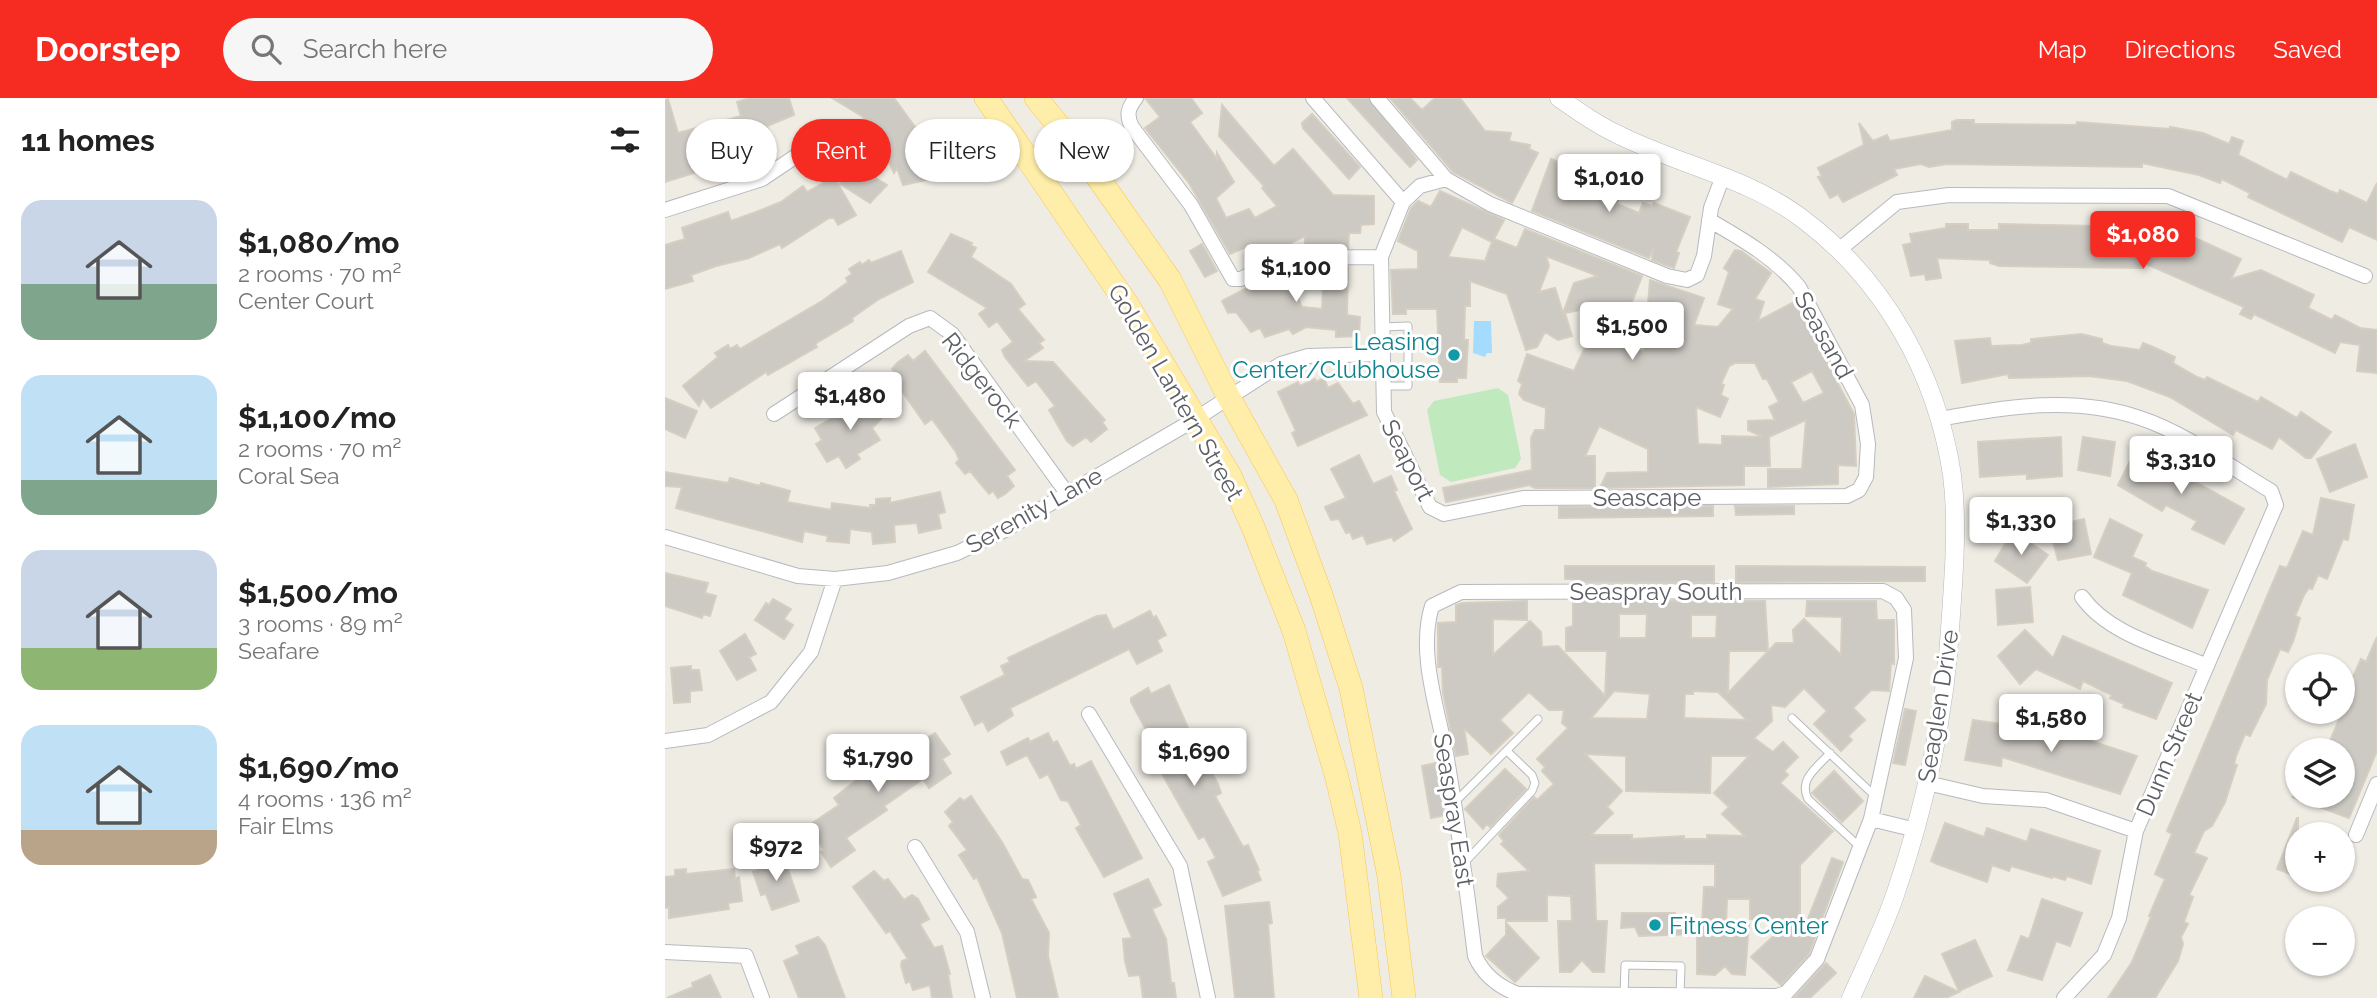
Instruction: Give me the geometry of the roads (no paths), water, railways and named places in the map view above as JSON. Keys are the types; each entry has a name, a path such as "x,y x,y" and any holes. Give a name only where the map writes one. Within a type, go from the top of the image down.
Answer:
{"main road":[{"name":"Golden Lantern Street","path":"986,98 1127,304 1230,476 1275,580 1311,682 1350,833 1371,998"},
{"name":"Golden Lantern Street","path":"1036,98 1080,152 1170,280 1228,396 1286,500 1345,666 1387,864 1404,998"}],"street":[{"path":"1136,98 1129,107 1128,120 1191,205 1233,279 1241,279 1281,258 1381,257"},
{"path":"1313,98 1403,202 1420,186 1446,179"},
{"path":"1377,98 1446,179 1490,204 1667,276 1687,280 1697,275 1705,256 1709,220 1723,176"},
{"name":"Seaglen Drive","path":"1559,98 1622,137 1764,194 1803,218 1840,249 1875,291 1909,340 1939,419 1952,477 1955,556 1948,674 1916,830 1894,897 1851,998"},
{"path":"665,210 762,180 791,160"},
{"path":"1840,249 1897,202 1949,195 2168,196 2365,276"},
{"name":"Seaport","path":"1403,202 1381,257 1386,421 1430,507 1436,512"},
{"name":"Seasand","path":"1709,220 1744,240 1787,272 1799,287 1862,405 1868,443 1866,477 1859,490"},
{"name":"Ridgerock","path":"774,414 909,326 930,318 952,334 1066,492"},
{"name":"Serenity Lane","path":"665,537 798,576 835,579 887,573 957,553 1005,530 1194,419 1281,364 1308,356 1383,354"},
{"name":"Dunn Street","path":"1939,419 2037,404 2078,405 2115,411 2143,419 2171,432 2271,491 2276,505 2136,831 2119,918 2104,955 2064,998"},
{"name":"Seascape","path":"1436,512 1444,514 1523,498 1847,496 1859,490"},
{"path":"665,741 708,735 771,702 811,652 835,579"},
{"name":"Seaspray South","path":"1432,606 1461,592 1883,591 1896,598 1904,610 1906,658 1875,796"},
{"path":"2082,597 2092,612 2107,623 2207,666"},
{"name":"Seaspray East","path":"1432,606 1428,620 1429,665 1454,804 1475,956 1481,968 1506,989 1518,993 1624,996"},
{"path":"1089,714 1180,866 1208,998"},
{"path":"1927,783 1994,798 2046,800 2136,831"},
{"path":"2356,835 2377,784"},
{"path":"1624,996 1777,996 1786,993 1817,959 1861,849 1875,796"},
{"path":"1871,819 1916,830"},
{"path":"915,847 967,932 983,998"},
{"path":"665,952 746,956 762,998"}],"lane":[{"path":"1382,327 1408,326 1408,386 1383,386"},
{"path":"1792,718 1875,796"},
{"path":"1454,804 1538,719"},
{"path":"1463,863 1532,791 1535,783 1532,775 1507,751"},
{"path":"1830,754 1805,780 1804,790 1808,799 1861,849"},
{"path":"1624,996 1625,965 1681,966 1680,996"}],"water":[{"path":"1474,321 1491,321 1492,353 1487,353 1485,357 1473,353"}],"place":[{"name":"Leasing Center/Clubhouse","path":"1454,355"},
{"name":"Fitness Center","path":"1655,925"}]}
